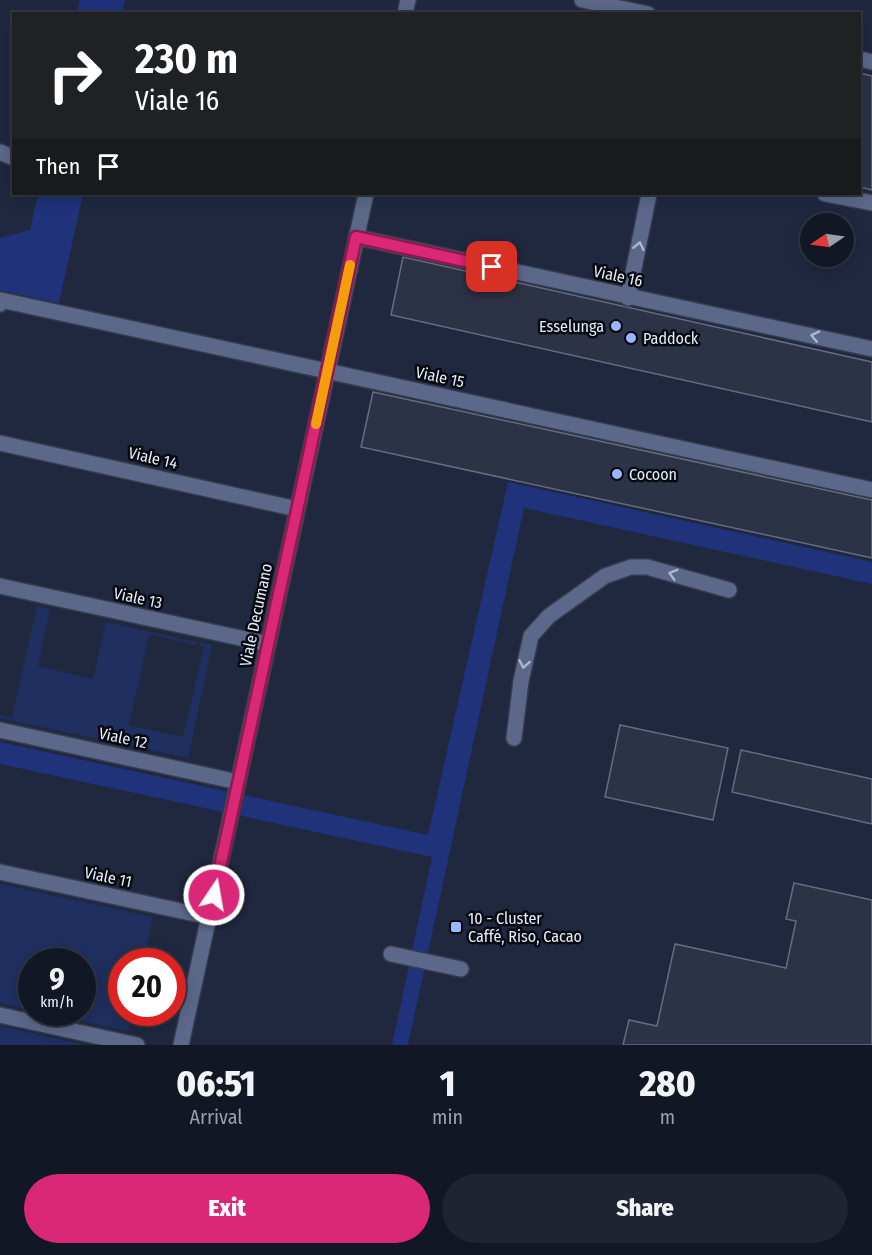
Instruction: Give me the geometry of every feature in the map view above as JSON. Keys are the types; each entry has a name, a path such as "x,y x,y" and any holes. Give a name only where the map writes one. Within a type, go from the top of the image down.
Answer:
{"lane":[{"path":"582,0 639,12"},
{"name":"Viale Decumano","path":"181,1045 366,195"},
{"path":"628,298 650,195"},
{"path":"830,195 872,203"},
{"name":"Viale 16","path":"356,237 628,298 686,308 872,349"},
{"name":"Viale 15","path":"0,302 872,490"},
{"name":"Viale 14","path":"0,443 297,509"},
{"path":"514,738 521,681 531,636 549,616 596,583 617,570 647,567 729,591"},
{"name":"Viale 13","path":"0,586 268,644"},
{"name":"Viale 12","path":"0,730 238,782"},
{"name":"Viale 11","path":"0,872 209,917"},
{"path":"391,954 461,969"},
{"path":"0,1015 137,1045"}],"shaded area":[{"path":"0,0 872,0 872,1045 0,1045"},
{"path":"80,0 125,0 122,12 77,12"},
{"path":"38,195 83,195 59,303 0,290 0,238 30,230"},
{"path":"508,482 872,562 872,584 524,508 408,1045 392,1045 432,857 0,764 0,742 428,835"},
{"path":"37,606 50,609 38,666 93,679 106,622 197,642 196,645 149,634 129,725 183,737 204,647 200,646 201,642 212,645 188,758 0,718 0,715 12,717"},
{"path":"0,884 153,917 146,948 108,948 108,1026 129,1026 128,1031 96,1024 96,948 18,948 18,1007 0,1003"},
{"path":"0,1026 85,1045 0,1045"}],"building":[{"path":"861,73 872,76 872,190 861,187"},
{"name":"Paddock","path":"403,257 872,362 872,422 391,315"},
{"name":"Cocoon","path":"373,392 872,500 872,558 361,447"},
{"path":"620,725 728,748 713,820 605,797"},
{"path":"741,750 872,779 872,824 732,792"},
{"path":"794,883 872,900 872,1045 623,1045 629,1020 657,1026 675,944 786,968 796,921 786,919"}],"slow traffic":[{"path":"316,424 350,265"}],"place":[{"name":"Esselunga","path":"616,326"},
{"name":"Paddock","path":"631,338"},
{"name":"Cocoon","path":"617,474"},
{"name":"10 - Cluster Caffé, Riso, Cacao","path":"456,927"}],"route":[{"path":"214,895 356,237 492,267"}]}
